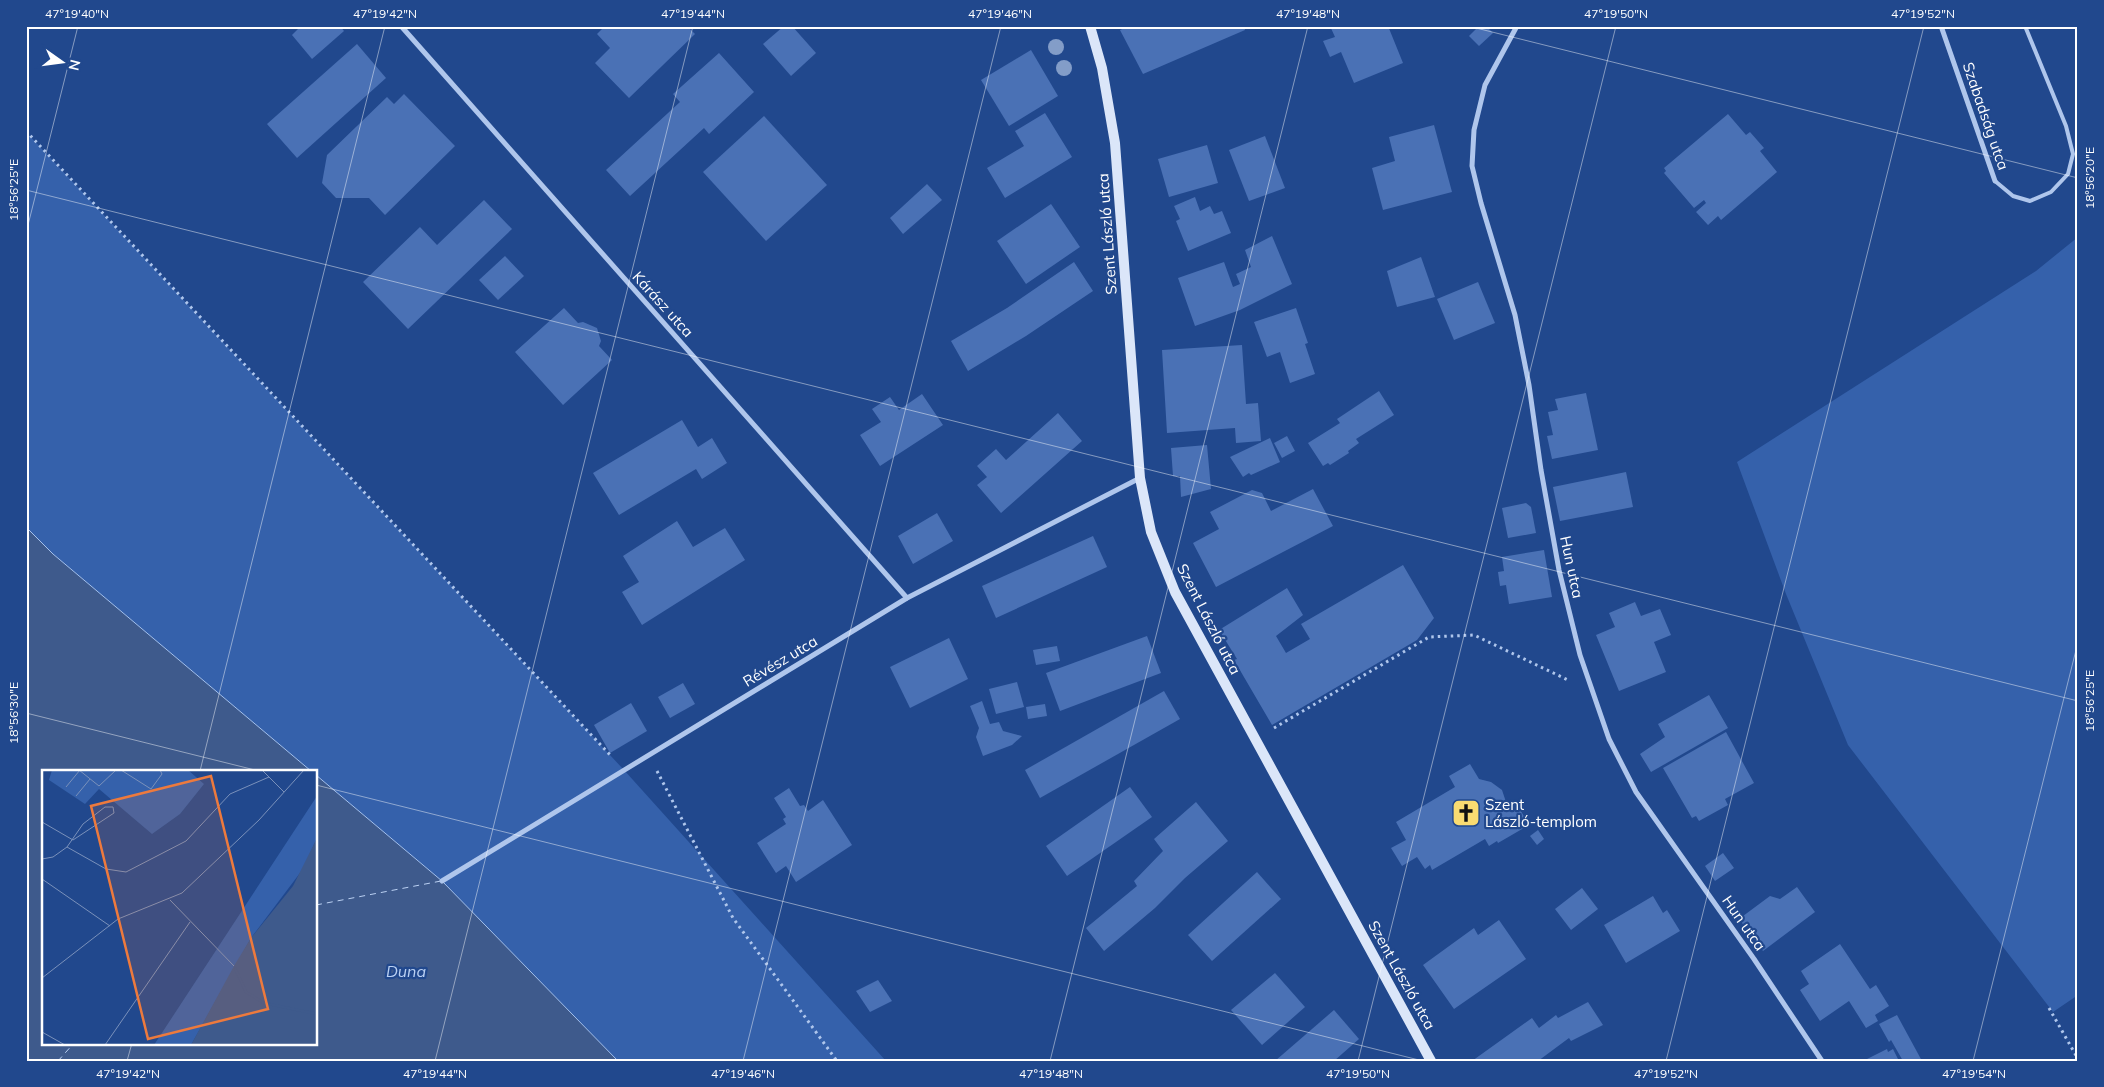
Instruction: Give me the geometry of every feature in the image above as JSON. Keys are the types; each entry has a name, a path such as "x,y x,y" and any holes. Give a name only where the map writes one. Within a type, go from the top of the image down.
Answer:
{"street":[{"name":"Kárász utca","path":"401,26 907,598"},
{"name":"Szent László utca","path":"1090,26 1102,68 1115,143 1140,478 1151,532 1175,592 1431,1061"},
{"name":"Hun utca","path":"1517,26 1485,85 1474,130 1472,166 1481,203 1516,315 1559,570 1588,680 1609,739 1636,792 1754,959 1822,1061"},
{"name":"Szabadság utca","path":"1941,26 1995,181"},
{"name":"Révész utca","path":"442,881 907,598 1140,478"}],"lane":[{"name":"Szabadság utca","path":"1995,181 2012,196 2030,201 2051,192 2068,174 2073,154 2066,126 2025,26"}],"path":[{"path":"26,132 624,770"},
{"path":"1256,738 1428,637 1474,635 1573,682 1588,680"},
{"path":"648,755 733,918 837,1061"},
{"path":"2049,1008 2078,1059"}],"shaded area":[{"path":"26,132 624,770 886,1061 618,1061 442,881 318,777 318,770 310,770 53,554 26,527"},
{"path":"2078,237 2078,995 2053,1012 1848,745 1786,594 1737,462 2036,271"}],"water":[{"name":"Duna","path":"26,527 53,554 310,770 42,770 42,1044 318,1044 318,777 442,881 618,1061 26,1061"}],"building":[{"path":"301,26 340,26 344,31 312,59 292,35"},
{"path":"605,26 687,26 695,34 629,98 595,63 610,48 597,34"},
{"path":"784,26 792,26 816,53 791,76 763,44"},
{"path":"1129,26 1244,26 1245,30 1143,74 1120,30"},
{"path":"1330,26 1388,26 1403,63 1354,83 1341,52 1330,57 1323,41 1335,37"},
{"path":"1479,26 1486,26 1493,33 1479,46 1469,36"},
{"path":"357,44 386,78 297,158 267,124"},
{"path":"1031,50 1058,96 1009,126 981,80"},
{"path":"719,53 754,92 709,134 704,128 630,196 606,170 680,102 673,94"},
{"path":"404,94 455,146 385,215 369,198 336,198 322,183 327,155 387,97 394,104"},
{"path":"1045,113 1072,157 1005,198 987,168 1024,146 1015,131"},
{"path":"1728,114 1746,135 1750,132 1764,148 1760,151 1777,172 1721,220 1718,216 1708,225 1696,212 1706,203 1704,200 1694,208 1664,173 1666,171 1664,168"},
{"path":"764,116 827,185 766,241 703,172"},
{"path":"1434,125 1452,192 1383,210 1372,168 1395,161 1389,137"},
{"path":"1265,136 1285,188 1249,201 1229,150"},
{"path":"1207,145 1218,183 1169,197 1158,159"},
{"path":"927,184 942,200 903,234 890,218"},
{"path":"1195,197 1200,211 1210,206 1214,214 1222,211 1231,233 1188,251 1176,221 1180,219 1174,206"},
{"path":"484,200 512,229 408,329 363,282 420,227 437,245"},
{"path":"1051,204 1080,247 1026,284 997,241"},
{"path":"1272,236 1292,284 1240,310 1195,326 1178,278 1224,262 1233,287 1240,284 1236,274 1251,267 1245,250"},
{"path":"505,256 524,276 498,300 479,280"},
{"path":"1421,257 1435,297 1397,307 1387,271"},
{"path":"1074,262 1093,291 1026,336 968,371 951,341 1007,308"},
{"path":"1478,282 1495,323 1454,340 1437,299"},
{"path":"564,308 578,323 583,322 597,328 601,341 599,346 612,360 563,405 515,352"},
{"path":"1296,308 1308,343 1305,344 1315,374 1290,383 1280,352 1267,357 1254,322"},
{"path":"1242,345 1246,404 1258,403 1261,441 1236,443 1235,428 1167,433 1162,350"},
{"path":"1379,391 1394,415 1356,439 1359,443 1348,451 1349,453 1330,465 1328,463 1323,466 1308,443 1340,423 1337,419"},
{"path":"1586,393 1598,450 1552,459 1547,436 1553,435 1548,412 1558,410 1555,399"},
{"path":"922,394 943,425 880,466 860,435 881,422 872,409 890,397 899,410"},
{"path":"1058,413 1082,441 1001,513 977,485 987,477 977,466 996,449 1006,460"},
{"path":"682,420 698,447 712,438 727,463 702,479 696,469 619,515 593,473"},
{"path":"1287,436 1295,451 1282,458 1274,443"},
{"path":"1270,438 1280,462 1243,477 1230,457"},
{"path":"1207,445 1211,489 1181,497 1180,476 1173,476 1171,448"},
{"path":"1626,472 1633,507 1560,521 1553,487"},
{"path":"1313,489 1333,526 1216,587 1193,543 1219,529 1210,512 1252,490 1262,493 1271,511"},
{"path":"1526,503 1531,507 1536,533 1508,538 1502,508"},
{"path":"937,513 953,541 913,564 898,536"},
{"path":"677,521 693,547 725,528 745,560 642,625 622,592 639,582 623,556"},
{"path":"1093,536 1107,567 996,618 982,586"},
{"path":"1544,550 1552,597 1509,604 1506,585 1500,586 1498,572 1504,571 1502,557"},
{"path":"1403,565 1434,618 1417,640 1272,725 1234,660 1237,659 1219,630 1287,588 1303,615 1276,636 1286,653 1310,639 1301,624"},
{"path":"1635,602 1641,616 1660,609 1671,635 1654,642 1666,672 1619,691 1596,635 1615,627 1609,613"},
{"path":"1147,636 1161,673 1060,711 1046,673"},
{"path":"949,638 968,679 910,708 890,667"},
{"path":"1057,646 1060,661 1036,665 1033,650"},
{"path":"1017,682 1024,707 996,714 989,689"},
{"path":"683,683 695,704 670,718 658,697"},
{"path":"1164,691 1180,719 1040,798 1025,770"},
{"path":"1709,695 1728,728 1651,772 1640,754 1665,737 1658,724"},
{"path":"982,701 990,724 999,722 1003,731 1022,736 1012,745 983,756 976,737 979,728 970,706"},
{"path":"631,703 647,731 610,753 594,725"},
{"path":"1045,704 1047,716 1028,719 1026,707"},
{"path":"1726,732 1754,783 1725,799 1728,805 1699,821 1696,816 1692,818 1663,768"},
{"name":"Szent László-templom","path":"1470,764 1479,779 1491,782 1502,790 1507,805 1515,801 1529,825 1498,843 1497,841 1489,846 1485,839 1432,870 1430,865 1425,869 1417,857 1402,866 1391,848 1406,840 1396,822 1455,787 1449,776"},
{"path":"1130,787 1152,817 1067,876 1046,846"},
{"path":"789,788 800,806 804,805 808,811 823,800 852,845 796,882 786,866 776,873 757,843 786,824 783,819 786,817 774,798"},
{"path":"1196,802 1228,841 1185,878 1155,908 1104,951 1086,928 1137,886 1134,881 1163,851 1154,839"},
{"path":"1538,830 1544,839 1537,845 1530,836"},
{"path":"1723,853 1734,868 1715,881 1705,866"},
{"path":"1257,872 1281,899 1212,961 1188,935"},
{"path":"1797,887 1815,912 1763,951 1739,919 1770,896 1780,899"},
{"path":"1582,888 1598,909 1571,930 1555,909"},
{"path":"1653,896 1663,913 1667,910 1680,931 1626,963 1604,925"},
{"path":"1499,920 1526,959 1454,1009 1423,965 1474,928 1478,935"},
{"path":"1840,944 1870,989 1876,985 1889,1006 1875,1015 1878,1021 1866,1028 1849,1001 1820,1021 1800,990 1809,984 1801,971"},
{"path":"1275,973 1305,1007 1262,1045 1231,1010"},
{"path":"878,980 892,1001 870,1012 856,991"},
{"path":"1588,1002 1603,1025 1571,1041 1569,1038 1538,1061 1472,1061 1532,1018 1539,1028 1556,1015 1558,1018"},
{"path":"1334,1010 1359,1039 1334,1061 1275,1061"},
{"path":"1897,1015 1922,1061 1903,1061 1879,1024"},
{"path":"1887,1049 1888,1052 1893,1049 1899,1061 1863,1061"}],"ferry route":[{"path":"318,905 441,881"},
{"path":"58,1061 73,1044"}],"place":[{"name":"Szent László-templom","path":"1466,813"}]}
